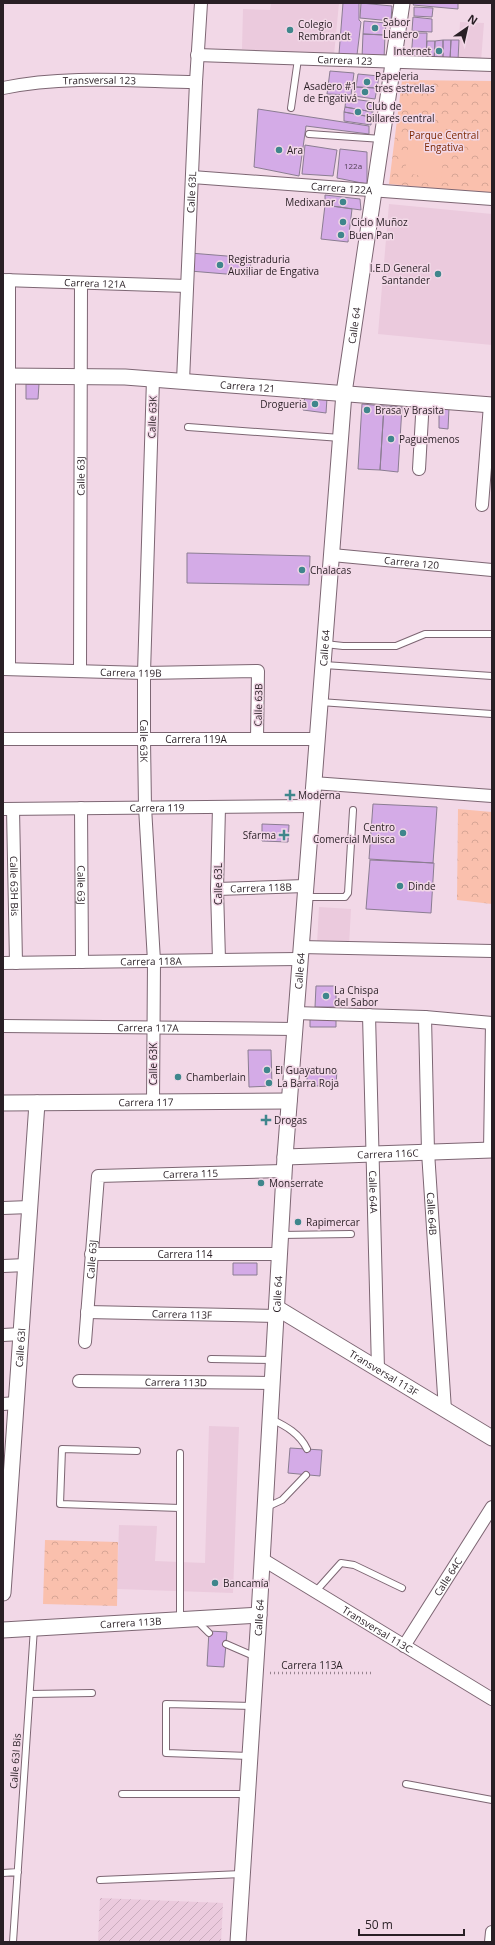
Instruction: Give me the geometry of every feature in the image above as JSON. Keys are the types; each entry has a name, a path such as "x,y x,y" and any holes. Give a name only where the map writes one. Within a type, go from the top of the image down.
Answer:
{"street":[{"name":"Calle 63L","path":"183,381 197,55 201,3"},
{"name":"Calle 64","path":"238,1942 259,1615 284,1164 344,393 402,3"},
{"name":"Carrera 123","path":"197,55 492,65"},
{"name":"Transversal 123","path":"3,88 63,79 196,82"},
{"name":"Carrera 122A","path":"192,177 492,198"},
{"name":"Carrera 121A","path":"6,280 187,286"},
{"path":"6,280 6,669"},
{"name":"Calle 63J","path":"80,670 81,283"},
{"name":"Carrera 121","path":"6,376 153,379 491,405"},
{"name":"Calle 63K","path":"153,379 144,673 144,806 154,961 153,1102"},
{"path":"419,469 422,399"},
{"path":"482,505 491,405"},
{"name":"Carrera 120","path":"332,555 492,570"},
{"name":"Carrera 119B","path":"6,669 144,673 258,671"},
{"name":"Calle 63B","path":"257,739 258,671"},
{"name":"Carrera 119A","path":"3,740 317,739"},
{"path":"313,783 492,796"},
{"name":"Carrera 119","path":"8,809 144,806 311,806"},
{"name":"Calle 63L","path":"218,807 217,889 219,960"},
{"name":"Calle 63J","path":"81,808 82,962"},
{"name":"Calle 63H Bis","path":"8,809 16,963"},
{"name":"Carrera 118B","path":"217,889 304,892"},
{"name":"Carrera 118A","path":"3,963 219,960 300,953 492,951"},
{"path":"295,1013 425,1017 492,1023 491,1150"},
{"name":"Calle 64A","path":"369,1015 378,1369"},
{"name":"Calle 64B","path":"425,1017 428,1152 446,1401 445,1410"},
{"name":"Carrera 117A","path":"3,1026 153,1026 294,1029"},
{"name":"Carrera 117","path":"3,1103 289,1101"},
{"name":"Calle 63I","path":"3,1593 10,1404 21,1334 37,1103"},
{"name":"Carrera 116C","path":"284,1164 372,1154 491,1150"},
{"name":"Carrera 115","path":"98,1176 284,1164"},
{"name":"Calle 63J","path":"85,1342 98,1176"},
{"path":"3,1208 30,1206"},
{"name":"Carrera 114","path":"91,1254 279,1254"},
{"path":"3,1266 26,1265"},
{"name":"Carrera 113F","path":"87,1312 276,1312"},
{"name":"Transversal 113F","path":"276,1312 378,1369 492,1438"},
{"path":"3,1335 21,1334"},
{"name":"Carrera 113D","path":"80,1381 272,1383"},
{"name":"Calle 64C","path":"404,1646 492,1507"},
{"name":"Transversal 113C","path":"262,1559 492,1699"},
{"name":"Carrera 113B","path":"3,1630 259,1615"},
{"path":"491,1942 492,1932"}],"lane":[{"path":"291,108 298,59"},
{"path":"309,134 382,139"},
{"path":"188,427 341,438"},
{"path":"325,644 396,646 424,634 492,634"},
{"path":"323,665 492,676"},
{"path":"320,702 492,714"},
{"path":"304,892 336,898 345,897 348,893 353,810"},
{"path":"280,1235 351,1234"},
{"path":"211,1359 274,1360"},
{"path":"270,1418 294,1432 304,1442 307,1449"},
{"path":"137,1451 62,1449 60,1504 180,1508"},
{"path":"180,1453 180,1508 188,1620 209,1634"},
{"path":"265,1508 282,1500 306,1475"},
{"path":"316,1591 341,1563 354,1564 402,1588"},
{"name":"Calle 63I Bis","path":"13,1942 34,1628"},
{"path":"226,1644 256,1657"},
{"path":"30,1694 92,1693"},
{"path":"250,1756 166,1753 166,1704 253,1706"},
{"path":"406,1784 492,1800"},
{"path":"122,1794 247,1794"},
{"path":"3,1873 18,1872"},
{"path":"100,1880 242,1874"}],"path":[{"name":"Carrera 113A","path":"255,1678 266,1673 371,1673"}],"shaded area":[{"name":"Colegio Rembrandt","path":"271,3 339,3 334,55 242,49 243,9 270,10"},
{"path":"460,22 484,23 481,61 458,60"},
{"name":"I.E.D General Santander","path":"389,204 492,214 492,345 378,334"},
{"path":"319,907 351,909 349,946 317,944"},
{"path":"209,1426 239,1427 233,1593 117,1589 119,1525 157,1526 155,1561 205,1563"},
{"path":"100,1898 223,1903 221,1942 98,1942"}],"green space":[{"name":"Parque Central Engativa","path":"402,80 492,81 492,194 389,184"},
{"path":"411,125 446,128 441,179 405,173"},
{"path":"458,809 492,812 492,904 457,900"},
{"path":"45,1540 118,1542 117,1606 43,1604"}],"building":[{"path":"343,3 359,3 359,20 361,22 357,55 339,54"},
{"path":"361,3 392,6 391,21 360,18"},
{"path":"414,3 458,3 458,9 413,5"},
{"path":"414,7 433,8 432,17 414,16"},
{"path":"413,17 432,19 432,32 412,31"},
{"path":"364,21 386,23 385,35 363,34"},
{"path":"413,33 427,33 426,60 411,60"},
{"path":"363,34 385,35 384,59 362,58"},
{"name":"Internet","path":"443,40 443,61 434,62 435,41"},
{"path":"443,40 451,40 450,60 443,61"},
{"path":"451,40 459,40 458,60 450,60"},
{"path":"427,41 435,41 434,62 426,60"},
{"path":"330,71 354,73 351,95 327,94"},
{"name":"Papeleria tres estrellas","path":"358,74 379,76 377,88 356,87"},
{"name":"Asadero #1 de Engativá","path":"356,87 377,88 375,99 354,96"},
{"path":"346,98 374,102 373,112 345,107"},
{"name":"Club de billares central","path":"345,107 373,112 371,117 344,112"},
{"name":"Ara","path":"258,109 369,126 369,134 306,126 299,176 254,167"},
{"path":"344,112 371,117 371,125 344,121"},
{"path":"305,145 337,150 333,176 302,174"},
{"path":"340,149 367,152 367,184 337,178"},
{"name":"Medixanar","path":"325,195 360,199 361,210 325,205"},
{"path":"325,205 352,209 348,242 321,239"},
{"name":"Registraduria Auxiliar de Engativa","path":"190,253 251,258 250,276 190,271"},
{"path":"26,384 39,384 38,399 26,399"},
{"name":"Drogueria","path":"305,395 327,398 326,413 303,410"},
{"path":"362,404 384,406 380,470 358,469"},
{"name":"Paguemenos","path":"384,406 402,407 398,472 380,470"},
{"path":"439,407 449,408 448,429 439,428"},
{"path":"187,553 310,556 309,585 187,583"},
{"name":"Centro Comercial Muisca","path":"373,804 437,807 433,863 369,859"},
{"path":"262,824 289,825 288,842 262,841"},
{"name":"Dinde","path":"370,860 434,863 431,913 366,909"},
{"name":"La Chispa del Sabor","path":"316,986 336,986 336,1007 315,1007"},
{"path":"310,1017 336,1017 336,1027 310,1027"},
{"path":"248,1050 271,1050 272,1086 249,1087"},
{"path":"307,1068 337,1069 336,1086 307,1086"},
{"path":"233,1263 257,1263 257,1275 233,1275"},
{"path":"290,1448 322,1450 320,1476 288,1473"},
{"path":"209,1631 227,1632 224,1667 207,1666"}],"place":[{"name":"Sabor Llanero","path":"375,28"},
{"name":"Colegio Rembrandt","path":"290,30"},
{"name":"Internet","path":"439,51"},
{"name":"Papeleria tres estrellas","path":"367,82"},
{"name":"Asadero #1 de Engativá","path":"365,92"},
{"name":"Club de billares central","path":"358,112"},
{"name":"Ara","path":"279,150"},
{"name":"Medixanar","path":"343,202"},
{"name":"Ciclo Muñoz","path":"343,222"},
{"name":"Buen Pan","path":"341,235"},
{"name":"Registraduria Auxiliar de Engativa","path":"220,265"},
{"name":"I.E.D General Santander","path":"438,274"},
{"name":"Drogueria","path":"315,404"},
{"name":"Brasa y Brasita","path":"367,410"},
{"name":"Paguemenos","path":"391,439"},
{"name":"Chalacas","path":"302,570"},
{"name":"Moderna","path":"290,795"},
{"name":"Centro Comercial Muisca","path":"403,833"},
{"name":"Sfarma","path":"284,835"},
{"name":"Dinde","path":"400,886"},
{"name":"La Chispa del Sabor","path":"326,996"},
{"name":"El Guayatuno","path":"267,1070"},
{"name":"Chamberlain","path":"178,1077"},
{"name":"La Barra Roja","path":"269,1083"},
{"name":"Drogas","path":"266,1120"},
{"name":"Monserrate","path":"261,1183"},
{"name":"Rapimercar","path":"298,1222"},
{"name":"Bancamía","path":"215,1583"}]}
